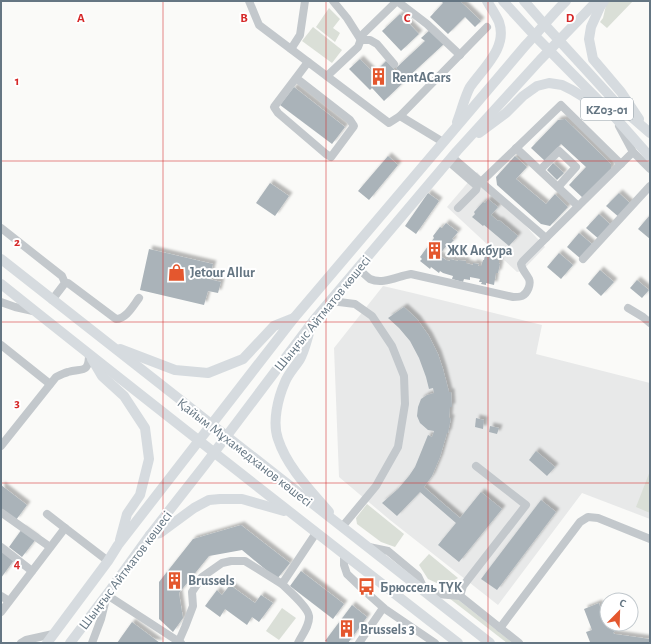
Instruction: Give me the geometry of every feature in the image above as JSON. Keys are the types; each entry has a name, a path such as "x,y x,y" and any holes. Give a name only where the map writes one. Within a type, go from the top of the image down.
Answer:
{"main road":[{"path":"454,129 469,89 497,51 501,34 499,23 487,1"},
{"name":"KZ03-01","path":"503,1 535,36 613,115 650,157"},
{"name":"KZ03-01","path":"524,1 544,25 620,107 650,133"},
{"name":"Шыңғыс Айтматов көшесі","path":"46,643 108,561 118,545 294,318 525,46 566,1"},
{"name":"Шыңғыс Айтматов көшесі","path":"70,643 150,535 314,320 452,156 558,40 597,1"},
{"path":"604,1 591,27 589,39 594,59 621,92 650,133"},
{"path":"452,156 537,86 549,83 562,85 613,115"},
{"name":"Қайым Мұхамедханов көшесі","path":"1,259 490,643"},
{"name":"Қайым Мұхамедханов көшесі","path":"1,284 288,512 456,642"},
{"path":"108,344 175,370 208,373 243,359 274,326 294,318"},
{"path":"314,320 301,357 285,381 277,407 276,427 278,438 286,458 342,527"},
{"path":"89,354 102,376 124,396 145,428 149,459 140,495 127,514 118,545"},
{"path":"150,535 160,533 194,508 209,500 220,498 242,499 288,512"}],"street":[{"path":"248,1 260,25 389,123 400,116 487,27"},
{"path":"291,49 300,35 305,1"},
{"path":"333,1 347,18 361,40"},
{"path":"327,76 358,47 363,34 397,1 427,24 460,55"},
{"path":"361,40 370,40 377,44 394,64"},
{"path":"296,78 350,120 354,126 331,156 326,154 278,113 274,107 308,62"},
{"path":"481,182 561,104 621,164"},
{"path":"613,115 633,152 650,168"},
{"path":"400,116 443,142"},
{"path":"516,148 578,206"},
{"path":"540,170 559,151 576,168 558,187"},
{"path":"358,268 371,279 379,281 385,281 411,274 513,297 522,296 529,288 530,280 522,267 521,264 523,261 633,152"},
{"path":"452,156 546,238"},
{"path":"452,156 477,186 476,190 458,208"},
{"path":"583,259 650,186"},
{"path":"1,228 62,276 65,283 68,283 116,320 125,316 139,298"},
{"path":"52,300 65,283"},
{"path":"331,301 355,304 372,316 392,346 404,376 405,404 398,447 376,486 342,527"},
{"path":"1,302 15,307 35,311"},
{"path":"628,308 650,323"},
{"path":"1,345 50,384"},
{"path":"1,446 56,377 68,372 82,371 89,362 89,354"},
{"path":"460,596 463,586 526,505 476,466"},
{"path":"1,514 2,513 50,547"},
{"path":"47,514 108,561"},
{"path":"500,628 580,522 588,517 598,518 650,539"},
{"path":"1,612 64,528"},
{"path":"282,584 316,533"},
{"path":"1,547 32,571"},
{"path":"344,554 344,565 347,574 384,609 435,643"},
{"path":"92,643 101,619 107,595 179,642 193,606 192,592 202,578 222,563 231,561 245,561 282,584 306,608 309,616 298,643"},
{"path":"426,593 460,596 519,643"},
{"path":"1,596 9,601"},
{"path":"359,643 384,609"},
{"path":"364,643 384,609"},
{"path":"21,643 26,640 53,634"}],"shaded area":[{"path":"607,1 633,1 607,28 600,22 603,18"},
{"path":"329,8 340,19 333,28 340,33 335,42 316,27"},
{"path":"313,27 342,50 332,63 302,41"},
{"path":"477,172 545,247 522,271 517,272 447,207"},
{"path":"383,286 542,325 536,354 650,383 650,519 582,493 498,605 390,520 339,477 334,348"},
{"path":"650,471 650,513 636,507"},
{"path":"367,504 404,534 395,547 381,542 357,524 356,518"},
{"path":"429,554 458,578 448,584 441,585 428,579 419,565"},
{"path":"449,598 456,598 513,643 507,643"},
{"path":"282,608 296,618 279,640 266,631"}],"building":[{"path":"441,1 460,1 481,21 475,27 465,17 448,34 430,17 443,3"},
{"path":"400,14 419,34 401,51 382,31"},
{"path":"430,30 444,44 406,79 396,68 425,41 421,38"},
{"name":"RentACars","path":"360,59 374,73 386,61 405,81 384,101 372,88 370,90 349,69"},
{"path":"294,87 345,127 332,144 280,105"},
{"path":"565,119 611,164 611,169 583,198 569,185 586,167 561,144 545,161 531,148 558,120"},
{"path":"388,156 398,165 369,200 358,191"},
{"path":"515,156 527,167 516,179 546,204 555,194 568,207 550,226 541,224 497,185 496,177"},
{"path":"553,163 564,173 557,180 547,170"},
{"path":"270,183 289,196 275,216 256,203"},
{"path":"428,193 439,201 416,234 405,226"},
{"path":"619,193 632,205 620,218 606,206"},
{"path":"488,199 498,207 491,215 518,236 509,246 472,217 475,214 474,212 483,202 485,203"},
{"path":"599,214 612,226 600,240 586,228"},
{"path":"650,215 650,239 638,229"},
{"name":"ЖК Акбура","path":"446,223 458,232 452,239 454,240 449,245 448,244 439,255 446,260 466,261 466,263 473,265 473,263 479,264 478,266 481,266 485,255 493,256 493,258 499,259 500,264 498,273 496,273 494,285 486,283 486,285 481,284 482,282 479,282 480,279 470,277 470,280 464,279 463,282 452,279 453,276 440,271 439,273 431,267 430,269 420,261 422,259 420,257 434,238 433,236 440,227 442,228"},
{"path":"579,233 593,245 581,259 567,247"},
{"name":"Jetour Allur","path":"149,249 213,264 209,279 221,282 218,293 208,291 204,305 140,290"},
{"path":"559,253 573,265 561,279 547,267"},
{"path":"600,270 614,282 601,296 588,284"},
{"path":"637,280 649,290 642,298 630,288"},
{"path":"404,307 417,319 429,336 438,354 449,392 451,392 452,407 450,407 449,418 451,418 448,433 432,476 424,487 460,518 481,492 502,509 459,562 438,545 456,523 420,492 397,516 382,503 398,489 409,476 415,467 428,435 432,437 434,431 428,430 420,423 417,416 421,399 434,393 433,388 429,389 419,358 410,341 388,318"},
{"path":"476,418 484,420 483,429 475,427"},
{"path":"490,426 499,428 497,434 489,432"},
{"path":"536,451 555,467 547,476 529,460"},
{"path":"1,485 27,505 16,520 1,508"},
{"path":"541,500 556,512 497,590 481,579"},
{"name":"Brussels","path":"241,525 290,563 277,579 242,550 209,556 179,593 183,618 173,632 159,619 159,582 193,539"},
{"path":"22,529 36,539 22,557 9,547"},
{"path":"1,550 14,560 1,578"},
{"path":"301,571 344,604 333,619 290,586"},
{"name":"Brussels","path":"230,585 255,603 261,595 273,603 259,622 252,617 247,625 225,609 220,617 205,606 217,590 222,595"},
{"path":"599,603 599,632 614,632 613,633 615,634 650,639 650,643 590,642 586,632 592,630 584,609"},
{"name":"Brussels 3","path":"352,605 367,617 348,643 330,643 325,641"},
{"path":"132,622 160,643 117,643"}],"place":[{"name":"RentACars","path":"379,77"},
{"name":"ЖК Акбура","path":"434,250"},
{"name":"Jetour Allur","path":"177,272"},
{"name":"Brussels","path":"175,580"},
{"name":"Брюссель ТҮК","path":"367,587"},
{"name":"Brussels 3","path":"347,629"}]}
